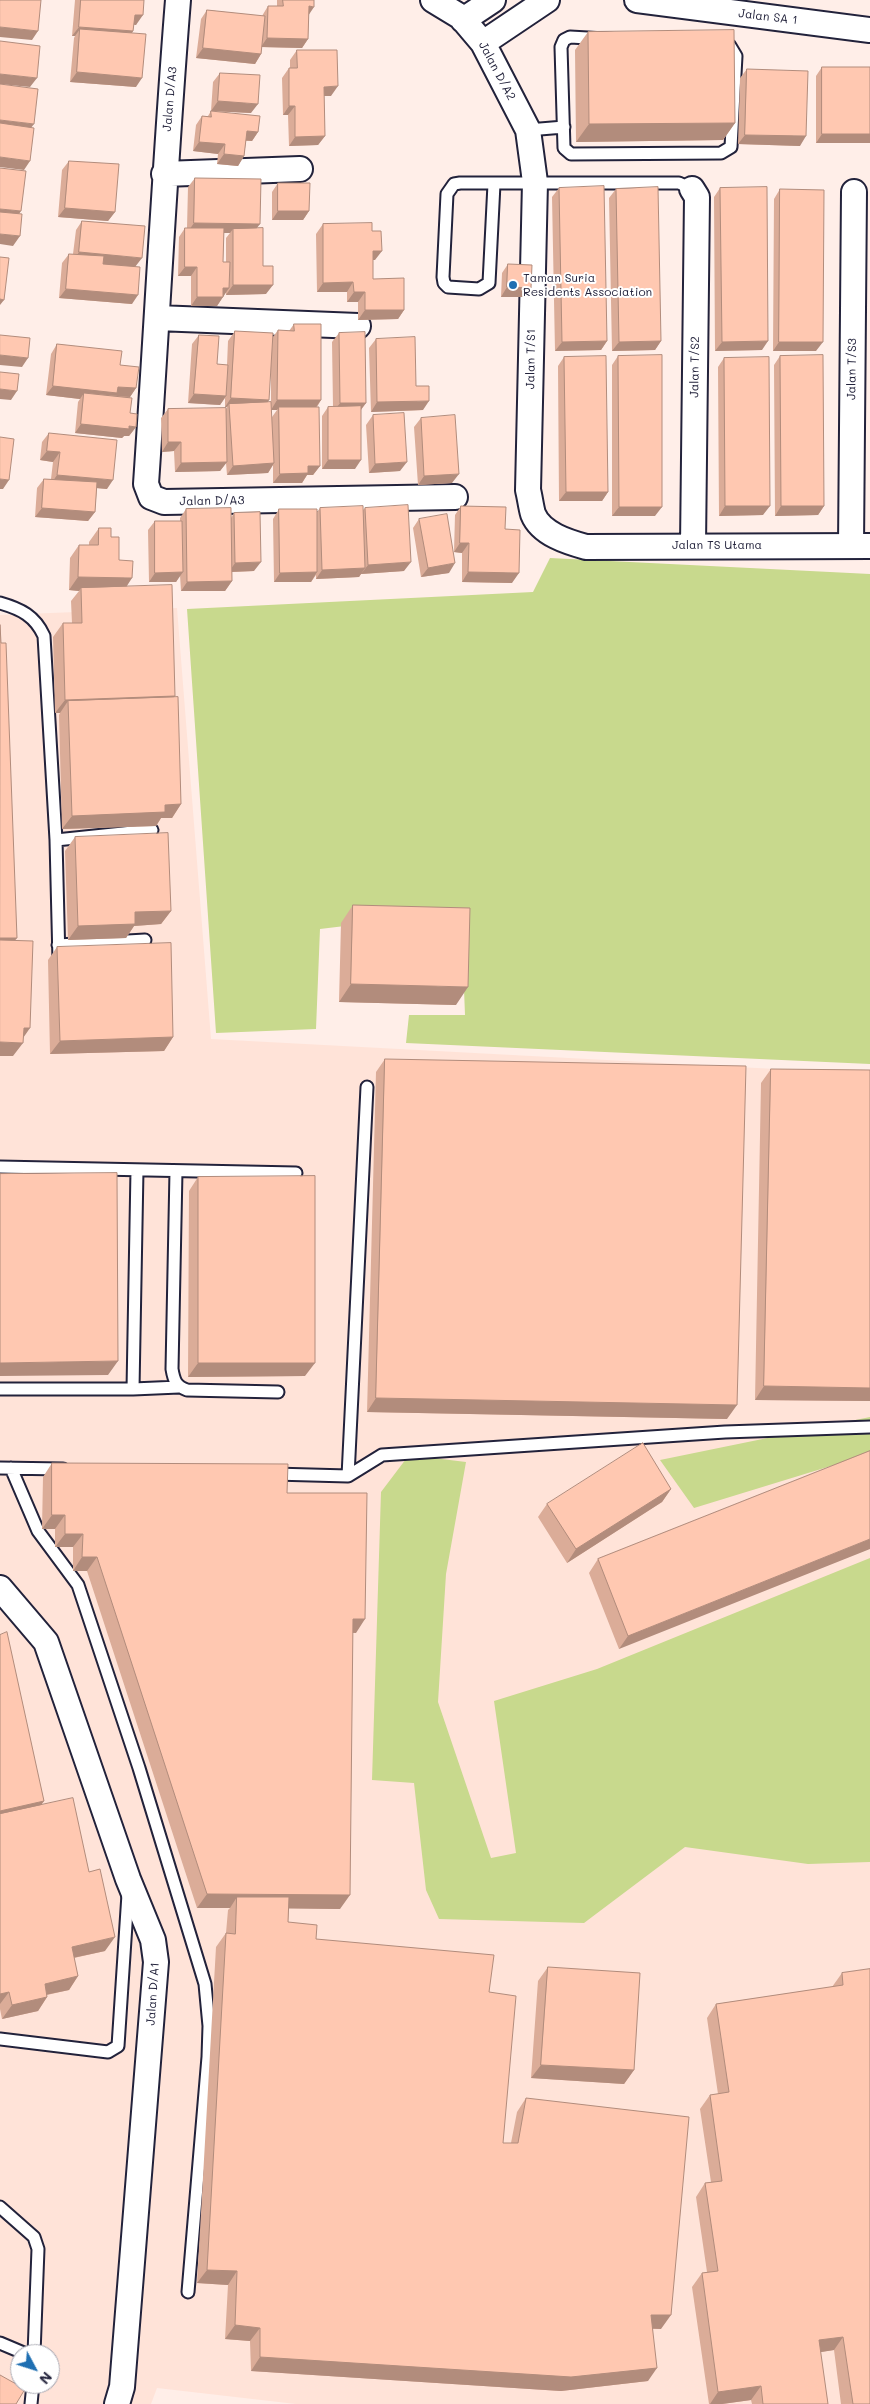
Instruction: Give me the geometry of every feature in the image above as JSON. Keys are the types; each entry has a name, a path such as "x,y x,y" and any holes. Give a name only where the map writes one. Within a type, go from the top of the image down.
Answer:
{"street":[{"name":"Jalan D/A3","path":"178,0 164,174 146,484 151,497 164,502 455,498"},
{"name":"Jalan D/A2","path":"434,0 463,20 484,43 528,130 534,172"},
{"path":"463,20 494,0"},
{"path":"484,43 547,0"},
{"name":"Jalan SA 1","path":"637,0 870,30"},
{"path":"164,174 300,169"},
{"name":"Jalan T/S1","path":"534,172 528,490 534,515 548,530 565,541"},
{"name":"Jalan T/S2","path":"692,189 697,197 693,545"},
{"name":"Jalan T/S3","path":"854,192 860,546"},
{"path":"157,318 358,326"},
{"name":"Jalan TS Utama","path":"565,541 586,547 693,545 860,546"},
{"name":"Jalan D/A1","path":"0,1588 46,1642 128,1879 153,1940 156,1962 122,2387 117,2404"}],"lane":[{"path":"570,37 724,44 734,50 732,141 731,147 726,151 571,154 564,148 564,127 561,47 564,40 570,37"},
{"path":"528,130 564,127"},
{"path":"494,184 489,284 480,289 448,287 444,283 443,277 449,188 460,183 494,184 534,172 679,183 692,189"},
{"path":"0,604 28,614 39,625 44,636 56,840 59,962"},
{"path":"56,840 152,830"},
{"path":"58,945 145,940"},
{"path":"348,1476 367,1087"},
{"path":"0,1167 296,1173"},
{"path":"133,1389 137,1170"},
{"path":"176,1171 172,1369 174,1380 179,1387"},
{"path":"0,1389 179,1387 187,1390 278,1392"},
{"path":"258,1474 348,1476 382,1455 725,1432 870,1427"},
{"path":"70,1470 5,1468 38,1531 78,1585 142,1777 205,1984 209,2026 208,2057 188,2292"},
{"path":"0,2038 108,2052 118,2046 128,1879"},
{"path":"0,2207 34,2237 38,2249 34,2344"}],"shaded area":[{"path":"177,608 211,1039 870,1074 870,2404 296,2404 157,2388 151,2404 0,2404 0,615"}],"green space":[{"path":"550,558 870,574 870,1064 406,1043 409,1015 465,1015 461,912 320,929 316,1029 216,1033 187,609 533,592"},
{"path":"870,1417 870,1454 694,1508 660,1460"},
{"path":"409,1455 466,1462 446,1574 438,1702 491,1858 516,1853 494,1701 597,1669 870,1558 870,1862 808,1864 685,1847 584,1923 439,1919 426,1890 414,1783 372,1780 381,1492"}],"building":[{"path":"0,0 41,0 38,31 0,27"},
{"path":"81,0 144,0 143,15 135,15 133,31 79,27"},
{"path":"283,0 314,0 314,7 309,6 308,39 267,38 268,6 283,6"},
{"path":"207,10 265,16 261,54 203,48"},
{"path":"80,29 146,34 142,78 77,72"},
{"path":"734,30 735,123 589,124 588,32"},
{"path":"0,41 40,46 37,78 0,74"},
{"path":"297,50 337,50 338,86 324,87 325,136 295,137 295,106 289,106 289,68 297,68"},
{"path":"822,67 870,67 870,134 822,134"},
{"path":"747,69 808,71 806,136 745,135"},
{"path":"220,73 260,75 258,104 218,101"},
{"path":"0,84 38,89 34,124 0,120"},
{"path":"211,111 260,116 258,132 247,131 244,156 224,154 225,144 199,142 202,116 211,117"},
{"path":"0,123 34,128 30,161 0,157"},
{"path":"69,161 119,164 115,212 65,208"},
{"path":"0,168 26,171 21,211 0,209"},
{"path":"195,178 261,179 260,224 194,223"},
{"path":"278,183 310,183 309,211 278,211"},
{"path":"604,186 607,341 562,342 559,188"},
{"path":"658,187 661,341 619,342 616,189"},
{"path":"767,187 768,341 722,342 720,188"},
{"path":"780,189 824,190 823,342 779,342"},
{"path":"0,212 22,214 20,236 0,234"},
{"path":"82,221 145,226 142,258 79,252"},
{"path":"372,223 372,231 381,231 382,251 373,251 373,279 404,278 404,310 365,310 365,292 354,292 353,282 323,283 323,224"},
{"path":"185,228 224,228 223,262 230,262 229,288 223,288 223,297 197,297 197,267 185,267"},
{"path":"263,228 263,266 273,266 273,285 233,285 233,229"},
{"path":"69,254 104,256 103,264 140,267 138,295 66,289"},
{"path":"0,257 9,258 4,300 0,299"},
{"path":"508,264 532,265 531,288 507,287"},
{"path":"294,324 321,324 321,400 277,400 278,330 294,331"},
{"path":"235,331 273,333 269,400 231,398"},
{"path":"365,332 366,403 340,403 339,333"},
{"path":"0,335 30,338 28,358 0,355"},
{"path":"199,335 219,336 217,364 228,365 226,396 194,394"},
{"path":"415,337 416,386 429,386 429,401 377,402 376,339"},
{"path":"57,344 122,351 120,365 139,367 136,388 118,387 117,393 53,386"},
{"path":"662,355 662,507 619,507 618,356"},
{"path":"823,355 824,506 781,506 780,356"},
{"path":"606,356 608,492 566,492 564,357"},
{"path":"769,357 770,506 725,506 724,358"},
{"path":"0,372 19,374 17,391 0,389"},
{"path":"84,393 132,398 130,413 137,414 136,427 129,426 129,429 81,424"},
{"path":"271,402 274,463 233,466 229,404"},
{"path":"361,406 361,460 328,460 328,407"},
{"path":"279,407 319,407 320,466 308,466 308,473 280,474"},
{"path":"226,408 227,462 181,463 181,442 168,442 168,409"},
{"path":"404,413 407,462 375,464 373,415"},
{"path":"455,415 459,474 424,476 421,418"},
{"path":"49,433 117,440 113,480 57,475 60,452 47,451"},
{"path":"0,437 14,439 9,480 0,479"},
{"path":"44,479 97,482 95,512 42,508"},
{"path":"408,505 411,562 368,565 365,508"},
{"path":"363,506 365,568 322,570 320,508"},
{"path":"461,506 506,507 505,529 520,530 519,573 468,572 469,543 460,543"},
{"path":"231,508 232,581 187,582 186,509"},
{"path":"279,509 317,509 317,572 280,573"},
{"path":"260,512 261,562 235,563 234,513"},
{"path":"447,514 455,563 428,568 419,519"},
{"path":"155,521 182,521 183,572 155,573"},
{"path":"99,528 111,528 111,537 119,537 119,560 133,561 132,578 78,577 79,545 98,545"},
{"path":"172,585 175,696 65,700 63,623 82,623 81,588"},
{"path":"0,625 1,643 6,643 17,938 0,938"},
{"path":"178,697 181,804 165,805 165,812 72,816 68,701"},
{"path":"168,833 171,911 135,912 135,924 78,926 75,837"},
{"path":"353,905 470,908 468,987 351,984"},
{"path":"0,940 33,941 30,1028 24,1028 23,1043 0,1042"},
{"path":"171,943 173,1037 60,1041 57,947"},
{"path":"385,1059 746,1066 737,1405 376,1398"},
{"path":"771,1069 870,1070 870,1388 764,1386"},
{"path":"117,1173 118,1361 0,1363 0,1174"},
{"path":"315,1176 315,1363 198,1363 198,1177"},
{"path":"643,1443 671,1489 576,1549 547,1504"},
{"path":"870,1451 870,1539 628,1636 598,1559"},
{"path":"52,1463 288,1464 287,1493 367,1493 365,1619 353,1619 350,1895 207,1894 97,1557 82,1557 83,1534 65,1534 65,1515 52,1515"},
{"path":"7,1632 44,1801 0,1811 0,1635"},
{"path":"73,1798 89,1872 100,1869 115,1937 72,1947 78,1976 45,1984 47,1997 12,2005 9,1992 0,1994 0,1814"},
{"path":"237,1897 289,1897 288,1922 317,1925 316,1939 494,1955 489,1992 516,1996 503,2143 518,2143 526,2098 689,2117 671,2315 651,2315 657,2368 571,2377 260,2357 260,2328 235,2325 237,2271 207,2270 226,1933 235,1934"},
{"path":"548,1967 640,1973 634,2070 541,2065"},
{"path":"870,1969 870,2404 853,2404 843,2337 819,2340 828,2404 763,2404 761,2386 718,2392 702,2273 718,2271 705,2183 722,2181 710,2095 729,2092 716,2004 843,1985 842,1973"},
{"path":"0,2375 10,2381 10,2394 22,2394 16,2404 0,2404"}],"place":[{"name":"Taman Suria Residents Association","path":"513,285"}]}
